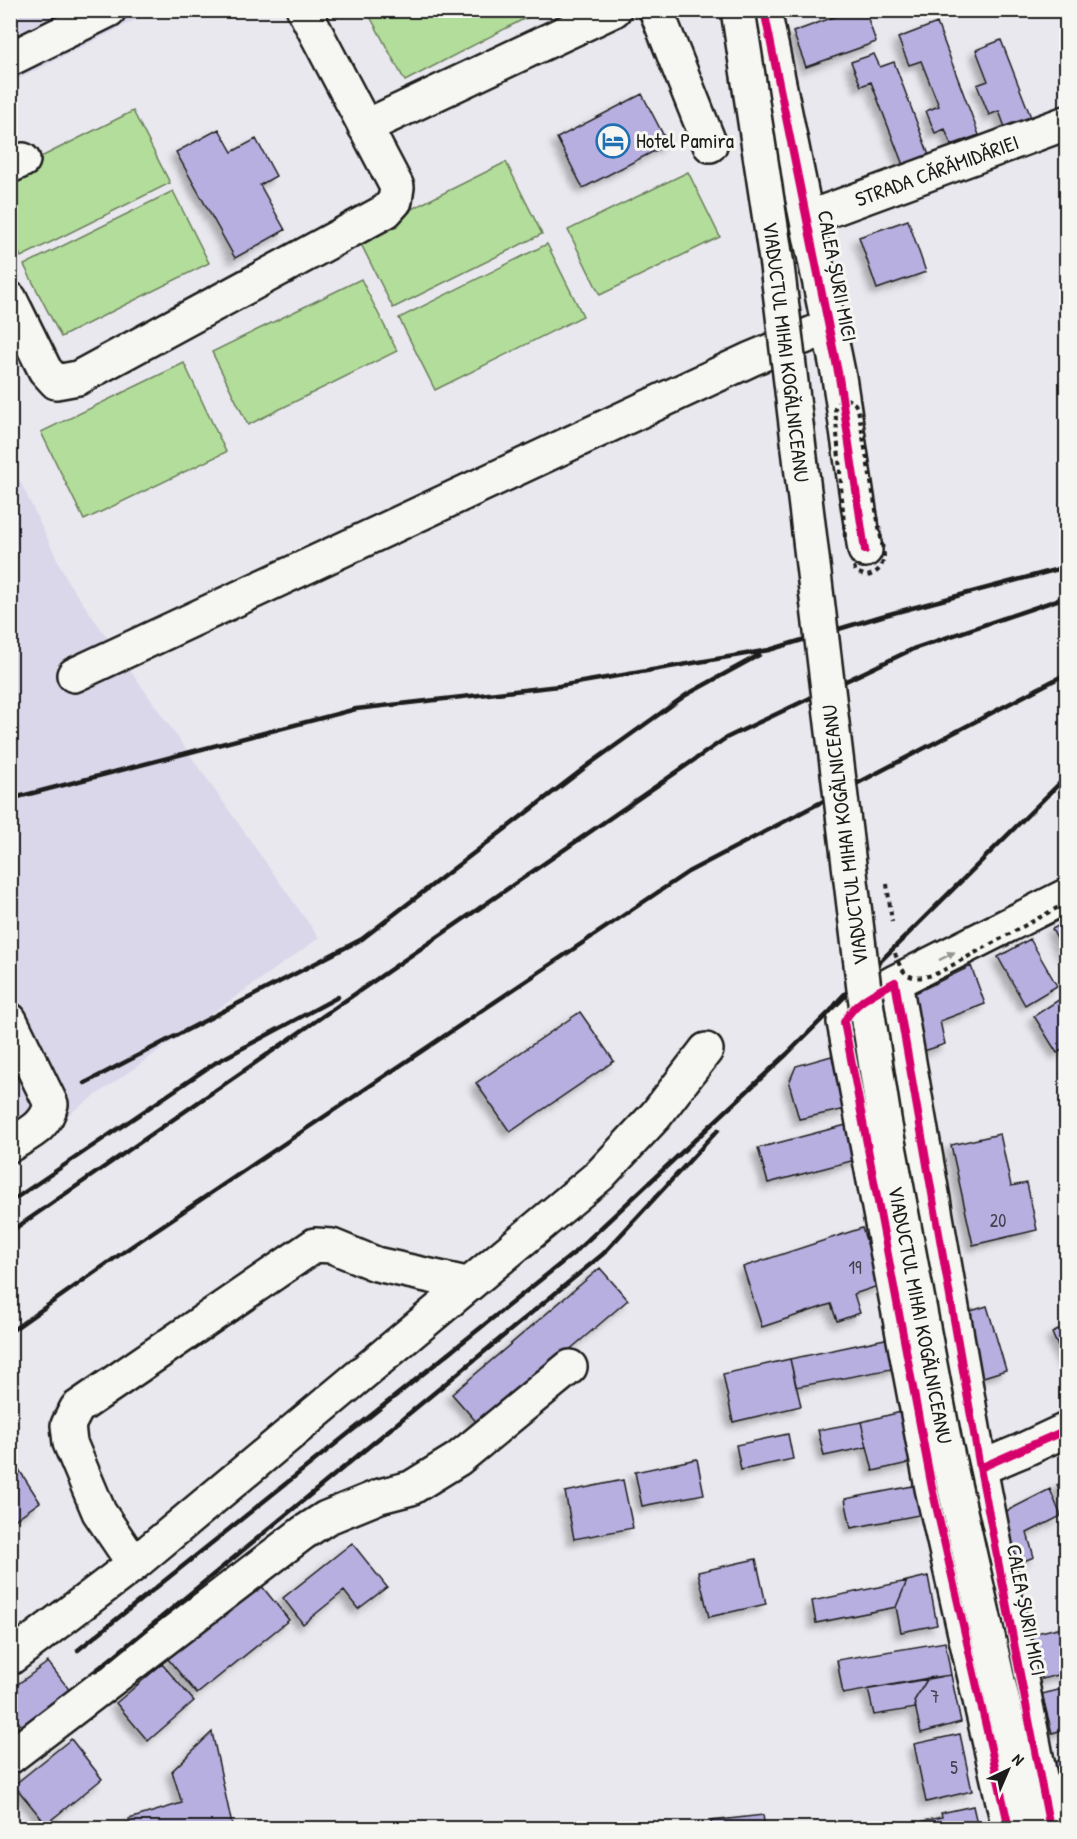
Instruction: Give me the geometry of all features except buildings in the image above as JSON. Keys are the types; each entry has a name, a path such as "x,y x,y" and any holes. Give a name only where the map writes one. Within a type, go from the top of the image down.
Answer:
{"street":[{"path":"10,59 109,10"},
{"path":"10,299 45,370 57,382 78,378 386,211 395,201 397,187 304,10"},
{"path":"365,127 614,10"},
{"path":"656,10 710,145"},
{"name":"VIADUCTUL MIHAI KOGĂLNICEANU","path":"738,10 777,266 864,989 885,1125 945,1444 1030,1828"},
{"name":"CALEA ȘURII MICI","path":"764,10 839,377 859,556"},
{"name":"STRADA CĂRĂMIDĂRIEI","path":"808,218 1066,123"},
{"path":"74,675 751,359 828,327"},
{"path":"1009,1828 932,1488 844,1022 850,1010 895,968 1066,896"},
{"name":"CALEA ȘURII MICI","path":"895,968 980,1468 1050,1828"},
{"path":"10,1020 51,1104 48,1115 41,1125 10,1145"},
{"path":"10,1658 134,1564 600,1175 656,1115 706,1050"},
{"path":"134,1564 99,1512 70,1443 68,1425 77,1408 315,1245 332,1246 376,1264 467,1284"},
{"path":"10,1757 303,1533 326,1518 380,1496 411,1488 458,1459 570,1367"},
{"path":"932,1488 1066,1430"}],"path":[{"path":"835,407 842,400 847,399 858,409 884,555 877,572 867,576 856,572 859,556"},
{"path":"895,968 916,979 925,978 1066,903"}],"shaded area":[{"path":"11,11 153,11 11,83"},
{"path":"10,460 68,582 319,938 11,1155"}],"green space":[{"path":"367,11 539,11 405,81"},
{"path":"133,111 170,183 21,257 11,236 11,172"},
{"path":"506,162 542,234 393,308 357,236"},
{"path":"688,172 720,237 600,295 568,230"},
{"path":"173,191 209,263 61,337 24,265"},
{"path":"547,244 583,316 435,390 399,318"},
{"path":"361,279 397,351 248,425 212,352"},
{"path":"184,363 226,452 84,520 41,432"}],"railway":[{"path":"10,799 356,709 559,686 769,650 882,616 1066,567"},
{"path":"10,1232 726,738 913,649 1066,597"},
{"path":"85,1083 362,939 591,763 686,695 759,655"},
{"path":"10,1332 132,1246 688,872 1066,674"},
{"path":"78,1650 574,1253 787,1054 1066,777"},
{"path":"10,1202 215,1063 338,997"},
{"path":"96,1671 603,1254 718,1130"}],"cycle path":[{"path":"764,10 839,377 865,550"},
{"path":"1009,1828 932,1488 844,1022 860,1003 895,982 980,1468 1050,1828"},
{"path":"980,1468 1066,1430"}],"place":[{"name":"Hotel Pamira","path":"613,141"}]}
